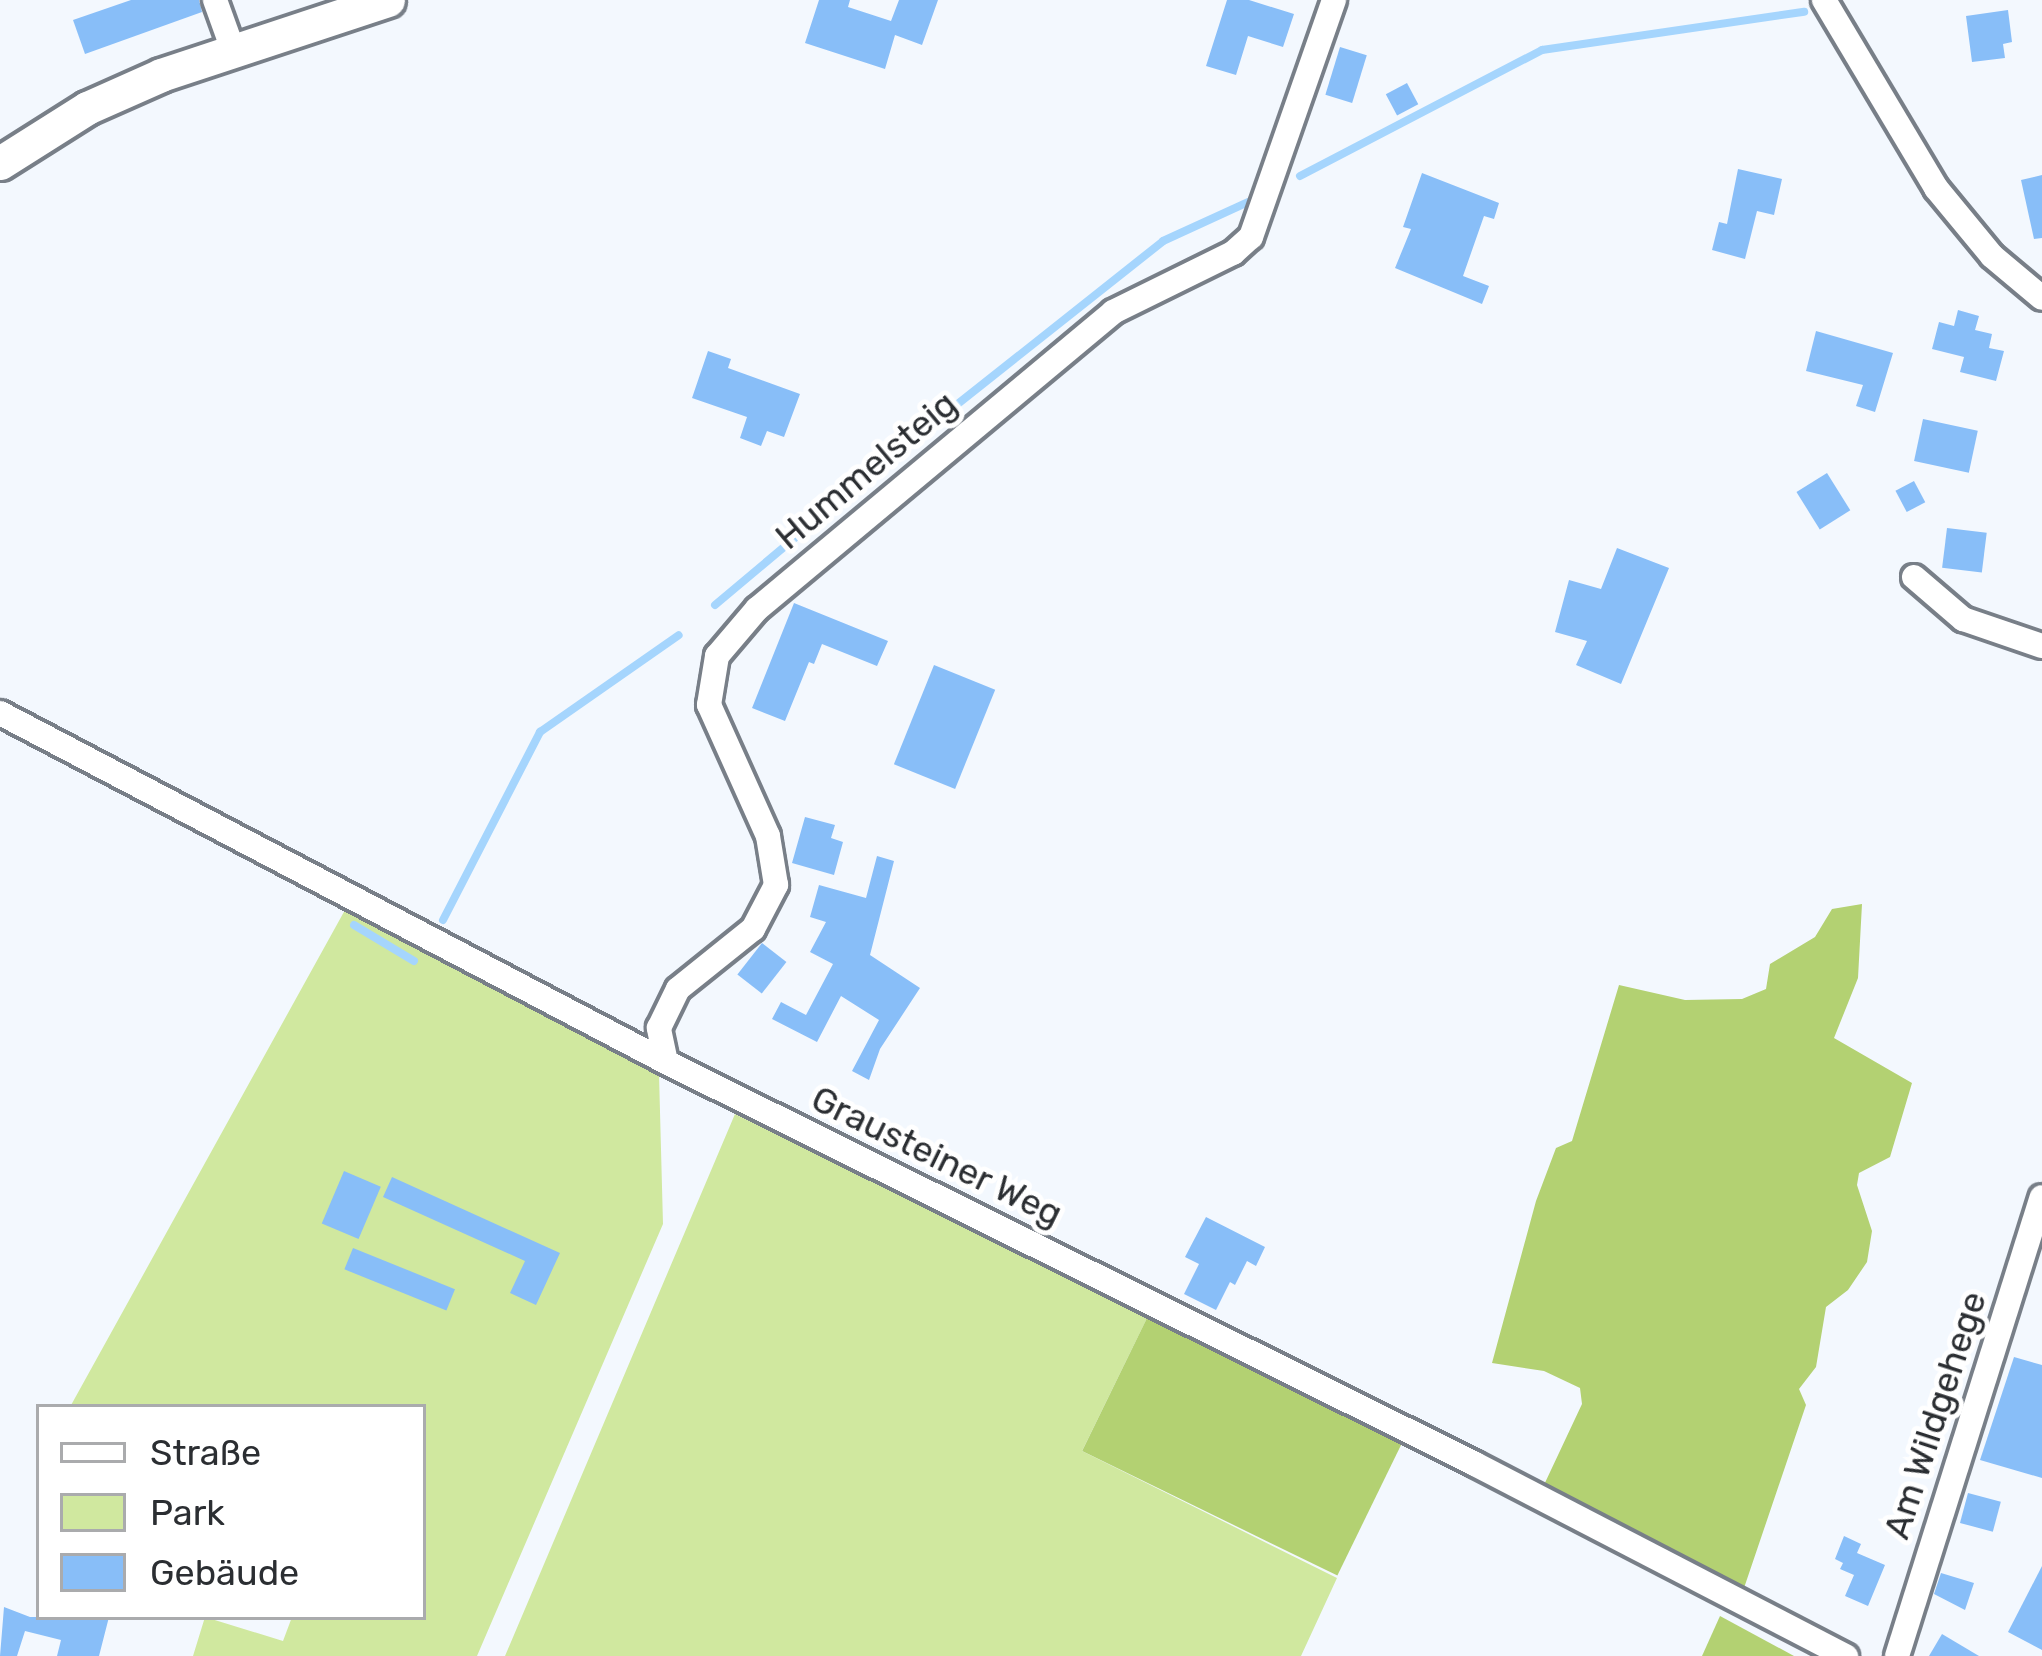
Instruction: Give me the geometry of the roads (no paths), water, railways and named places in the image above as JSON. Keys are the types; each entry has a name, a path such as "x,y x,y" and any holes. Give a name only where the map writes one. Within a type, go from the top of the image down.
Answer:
{"main road":[{"path":"0,163 87,108 233,50 388,0"}],"street":[{"path":"215,0 233,50"},
{"name":"Hummelsteig","path":"666,1061 659,1028 678,988 754,929 776,885 768,836 709,705 716,656 757,609 1113,312 1233,253 1251,237 1334,0"},
{"path":"1824,0 1936,188 1992,256 2042,298"},
{"path":"1914,577 1963,620 2042,646"},
{"name":"Grausteiner Weg","path":"0,712 666,1061 1436,1444 1846,1656"},
{"name":"Am Wildgehege","path":"1897,1656 2042,1197"}],"waterway":[{"path":"1300,176 1542,50 1804,12"},
{"path":"916,437 1163,241 1248,202"},
{"path":"715,605 889,459"},
{"path":"443,920 540,732 679,635"},
{"path":"354,925 414,961"}]}
